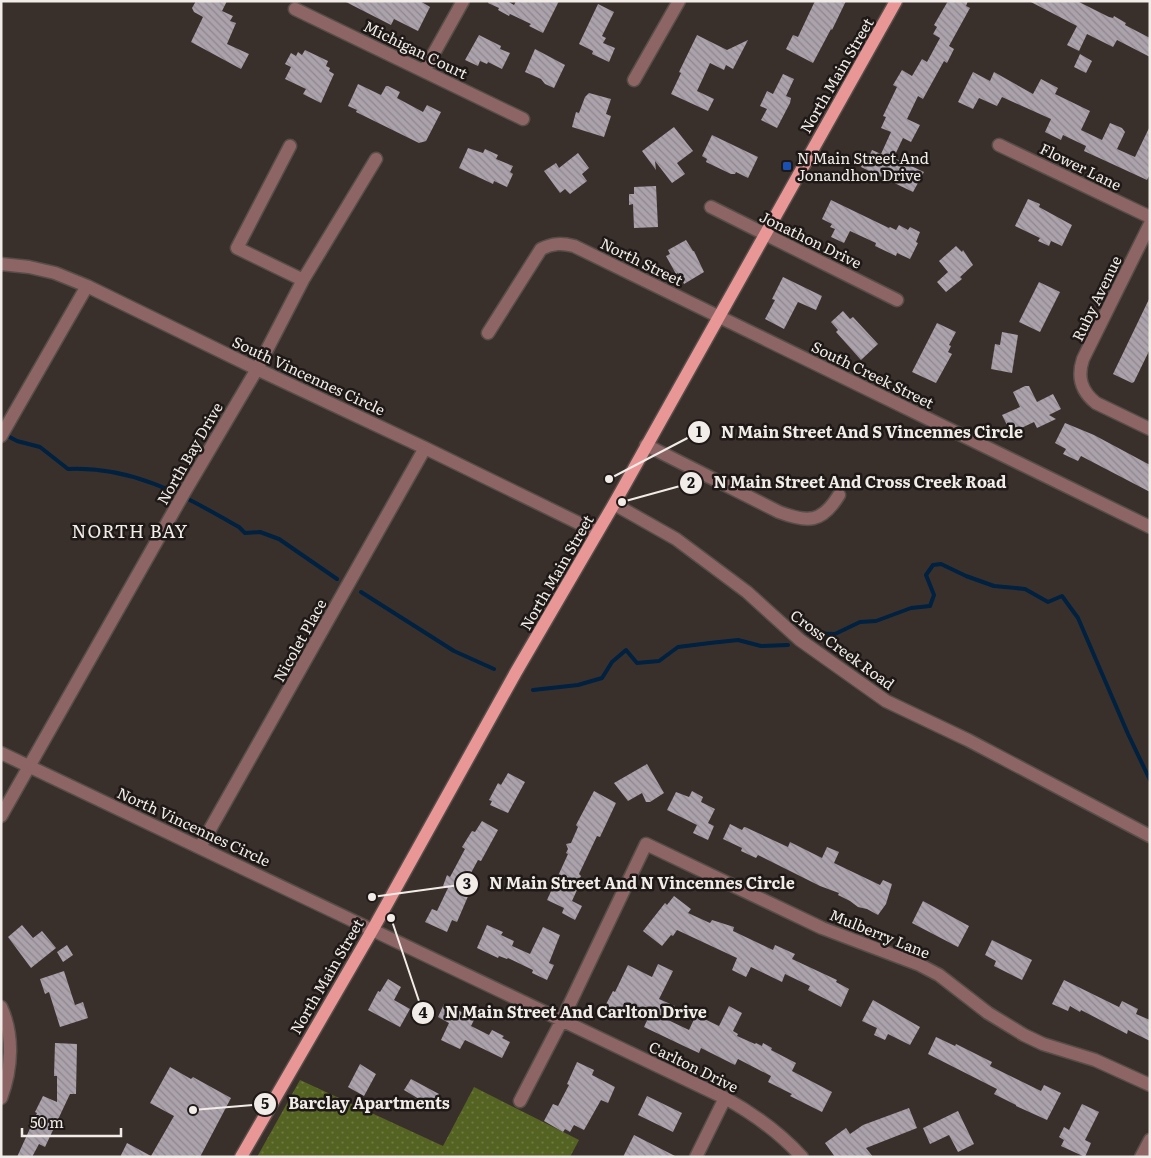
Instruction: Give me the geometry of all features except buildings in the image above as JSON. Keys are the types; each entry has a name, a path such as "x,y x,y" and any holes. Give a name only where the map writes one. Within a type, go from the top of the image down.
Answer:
{"main road":[{"name":"North Main Street","path":"241,1157 373,929 516,672 614,504 896,1"}],"street":[{"path":"424,71 463,1"},
{"path":"634,80 679,1"},
{"name":"Michigan Court","path":"295,9 523,119"},
{"name":"Flower Lane","path":"999,145 1150,218"},
{"path":"290,146 237,248 304,280"},
{"name":"North Bay Drive","path":"1,816 257,370 304,280 376,159"},
{"name":"Jonathon Drive","path":"711,207 897,300"},
{"name":"Ruby Avenue","path":"1150,224 1083,359 1080,376 1083,388 1096,403 1150,428"},
{"name":"North Street","path":"488,333 541,249 550,244 563,243 574,246 718,316"},
{"name":"South Vincennes Circle","path":"1,264 29,267 55,273 87,286 257,370 426,448 598,532"},
{"path":"3,432 87,286"},
{"name":"South Creek Street","path":"718,316 1150,526"},
{"path":"646,445 779,512 793,517 808,519 820,517 831,508 839,495"},
{"name":"Nicolet Place","path":"200,847 426,448"},
{"name":"Cross Creek Road","path":"614,504 676,539 747,592 800,640 886,701 968,740 1150,836"},
{"name":"North Vincennes Circle","path":"1,753 373,929"},
{"name":"Mulberry Lane","path":"562,1020 646,844 822,928 920,965 938,975 988,1013 1024,1035 1043,1044 1095,1060 1150,1085"},
{"name":"Carlton Drive","path":"373,929 725,1098 756,1116 802,1157"},
{"path":"1,1007 9,1032 10,1053 8,1074 1,1098"},
{"path":"520,1101 562,1020"},
{"path":"696,1157 725,1098"},
{"path":"1141,1157 1150,1140"}],"green space":[{"path":"300,1080 443,1146 474,1087 579,1140 570,1157 257,1157"}],"waterway":[{"path":"4,434 17,441 40,447 68,469 92,469 115,472 158,485 198,504 239,527 245,533 260,532 279,539 337,579"},
{"path":"808,633 835,634 860,622 876,621 911,608 930,606 934,595 926,575 933,565 941,564 994,586 1025,589 1048,602 1062,596 1078,618 1150,780"},
{"path":"361,592 454,651 494,669"},
{"path":"533,690 578,685 602,678 612,662 626,650 637,663 659,661 678,647 710,643 738,640 761,646 788,645"}],"place":[{"name":"N Main Street And Jonandhon Drive","path":"787,166"},
{"name":"N Main Street And S Vincennes Circle","path":"609,479"},
{"name":"N Main Street And Cross Creek Road","path":"622,502"},
{"name":"N Main Street And N Vincennes Circle","path":"372,897"},
{"name":"N Main Street And Carlton Drive","path":"391,918"},
{"name":"Barclay Apartments","path":"193,1110"}],"district":[{"name":"NORTH BAY","path":"130,530"}]}
